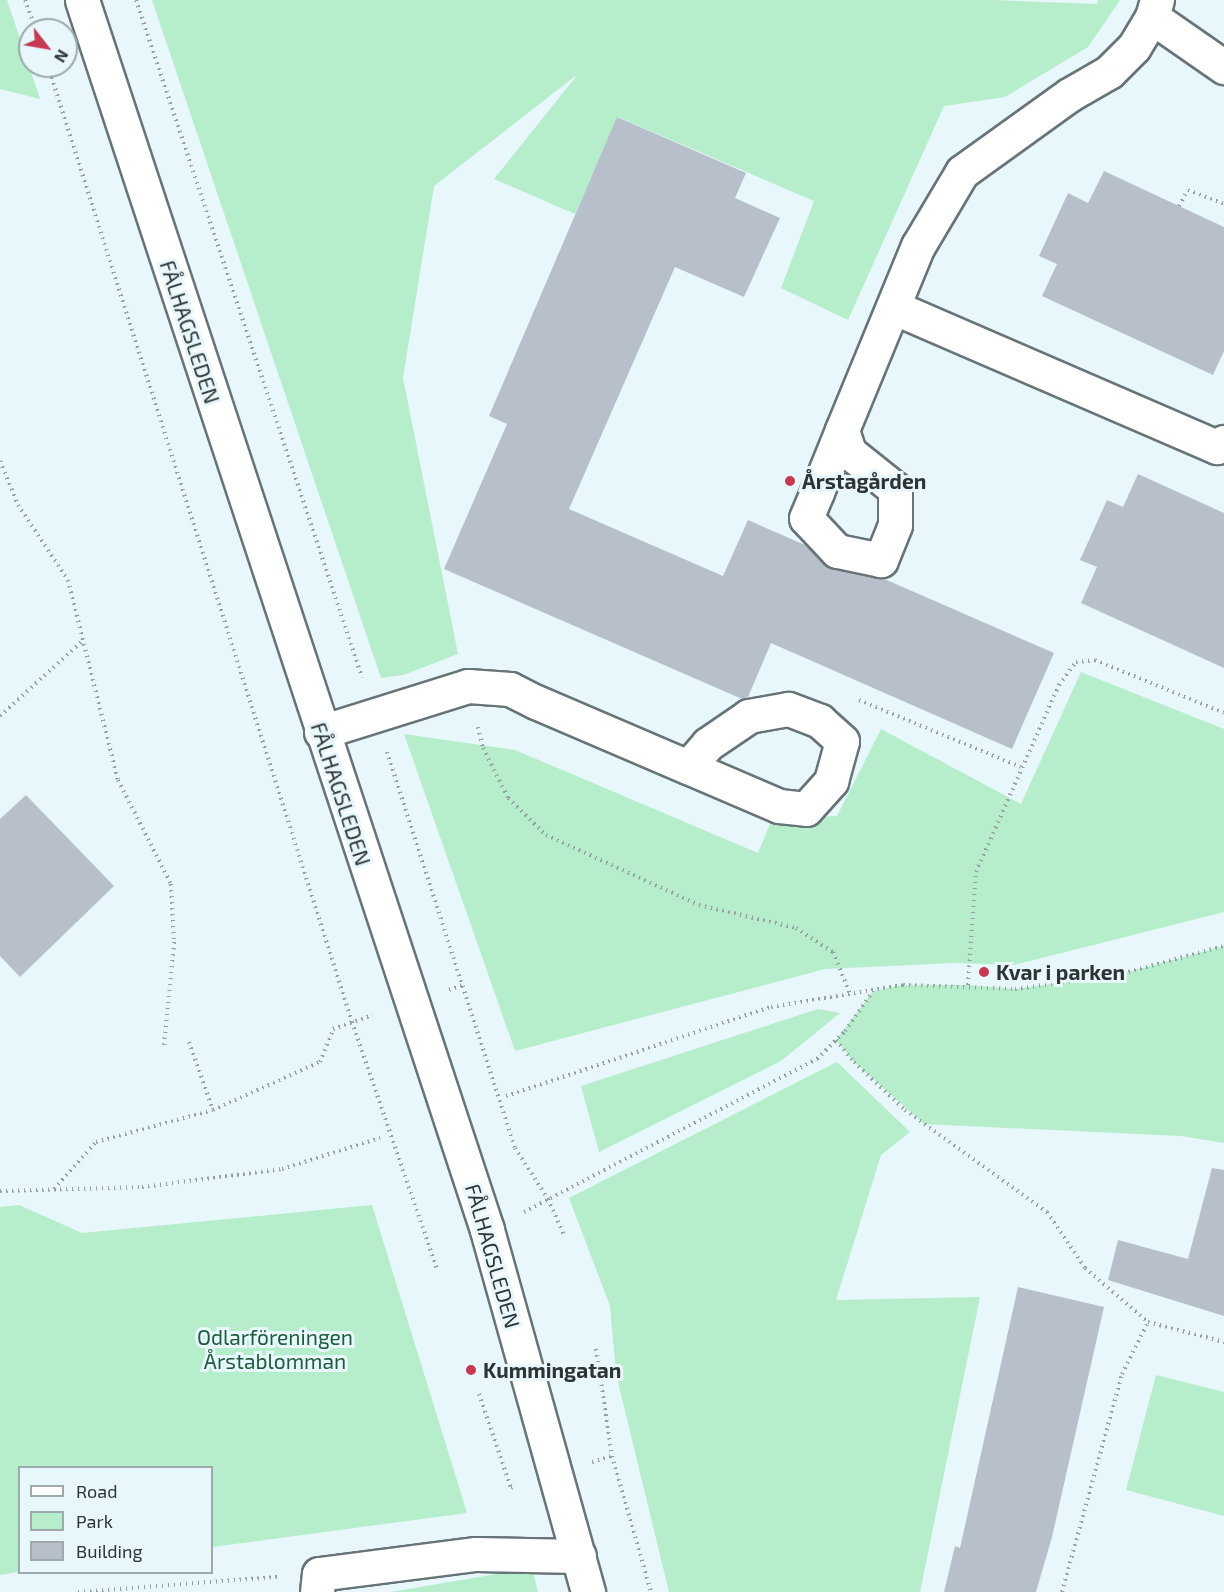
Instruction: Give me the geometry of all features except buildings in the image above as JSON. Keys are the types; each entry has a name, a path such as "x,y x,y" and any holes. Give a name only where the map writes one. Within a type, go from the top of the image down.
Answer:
{"street":[{"name":"FÅLHAGSLEDEN","path":"82,0 321,732 488,1230 588,1592"},
{"path":"842,430 918,246 962,172 1069,95 1109,72 1134,47 1155,9 1224,67"},
{"path":"893,307 1218,447 1224,441"},
{"path":"321,732 374,713 468,686 510,689 688,767"},
{"path":"318,1583 476,1554 579,1556"}],"path":[{"path":"25,0 32,18"},
{"path":"136,0 374,713 515,1148 549,1199 564,1235"},
{"path":"52,78 352,1022 437,1269"},
{"path":"1179,206 1188,190 1224,204"},
{"path":"0,461 18,505 68,580 118,780 171,884 174,942 164,1048"},
{"path":"0,716 82,641"},
{"path":"968,985 976,872 1059,686 1076,662 1095,660 1224,713"},
{"path":"468,686 483,748 508,798 546,835 699,905 795,928 833,952 850,994"},
{"path":"849,697 1022,767"},
{"path":"506,1096 771,1007 903,986 968,985 1014,989 1117,975 1224,946"},
{"path":"54,1189 96,1142 213,1110 320,1062 333,1029 463,985"},
{"path":"488,1230 817,1059 836,1040 873,991"},
{"path":"836,1040 854,1062 905,1110 1047,1212 1085,1268 1148,1322 1224,1342"},
{"path":"189,1042 213,1110"},
{"path":"0,1191 142,1187 282,1169 380,1138"},
{"path":"1062,1592 1122,1374 1148,1322"},
{"path":"596,1349 612,1456 651,1592"},
{"path":"78,1592 318,1583"}],"green space":[{"path":"0,0 7,0 18,33 18,78 33,78 40,99 0,89"},
{"path":"152,0 992,0 1097,4 1098,0 1120,0 1088,47 1005,97 944,106 848,320 781,288 814,201 618,117 575,214 494,179 578,74 434,186 403,378 458,654 403,675 381,678"},
{"path":"1081,672 1224,729 1224,912 1014,965 955,963 825,969 515,1051 404,734 515,750 758,853 772,819 837,816 881,729 1021,804"},
{"path":"1224,946 1224,1143 1181,1136 924,1124 854,1062 836,1040 873,991 903,985 968,985 1015,989 1117,975"},
{"path":"818,1009 840,1013 781,1061 599,1152 581,1086"},
{"path":"837,1062 910,1132 881,1155 836,1300 980,1297 920,1592 669,1592 616,1374 610,1306 569,1198"},
{"name":"Odlarföreningen Årstablomman","path":"19,1205 82,1233 372,1205 467,1513 213,1547 213,1466 18,1466 18,1572 0,1575 0,1207"},
{"path":"1156,1375 1224,1392 1224,1516 1126,1490"},
{"path":"532,1568 538,1592 391,1592"}],"place":[{"name":"Årstagården","path":"790,481"},
{"name":"Kvar i parken","path":"984,972"},
{"name":"Kummingatan","path":"471,1370"}]}
